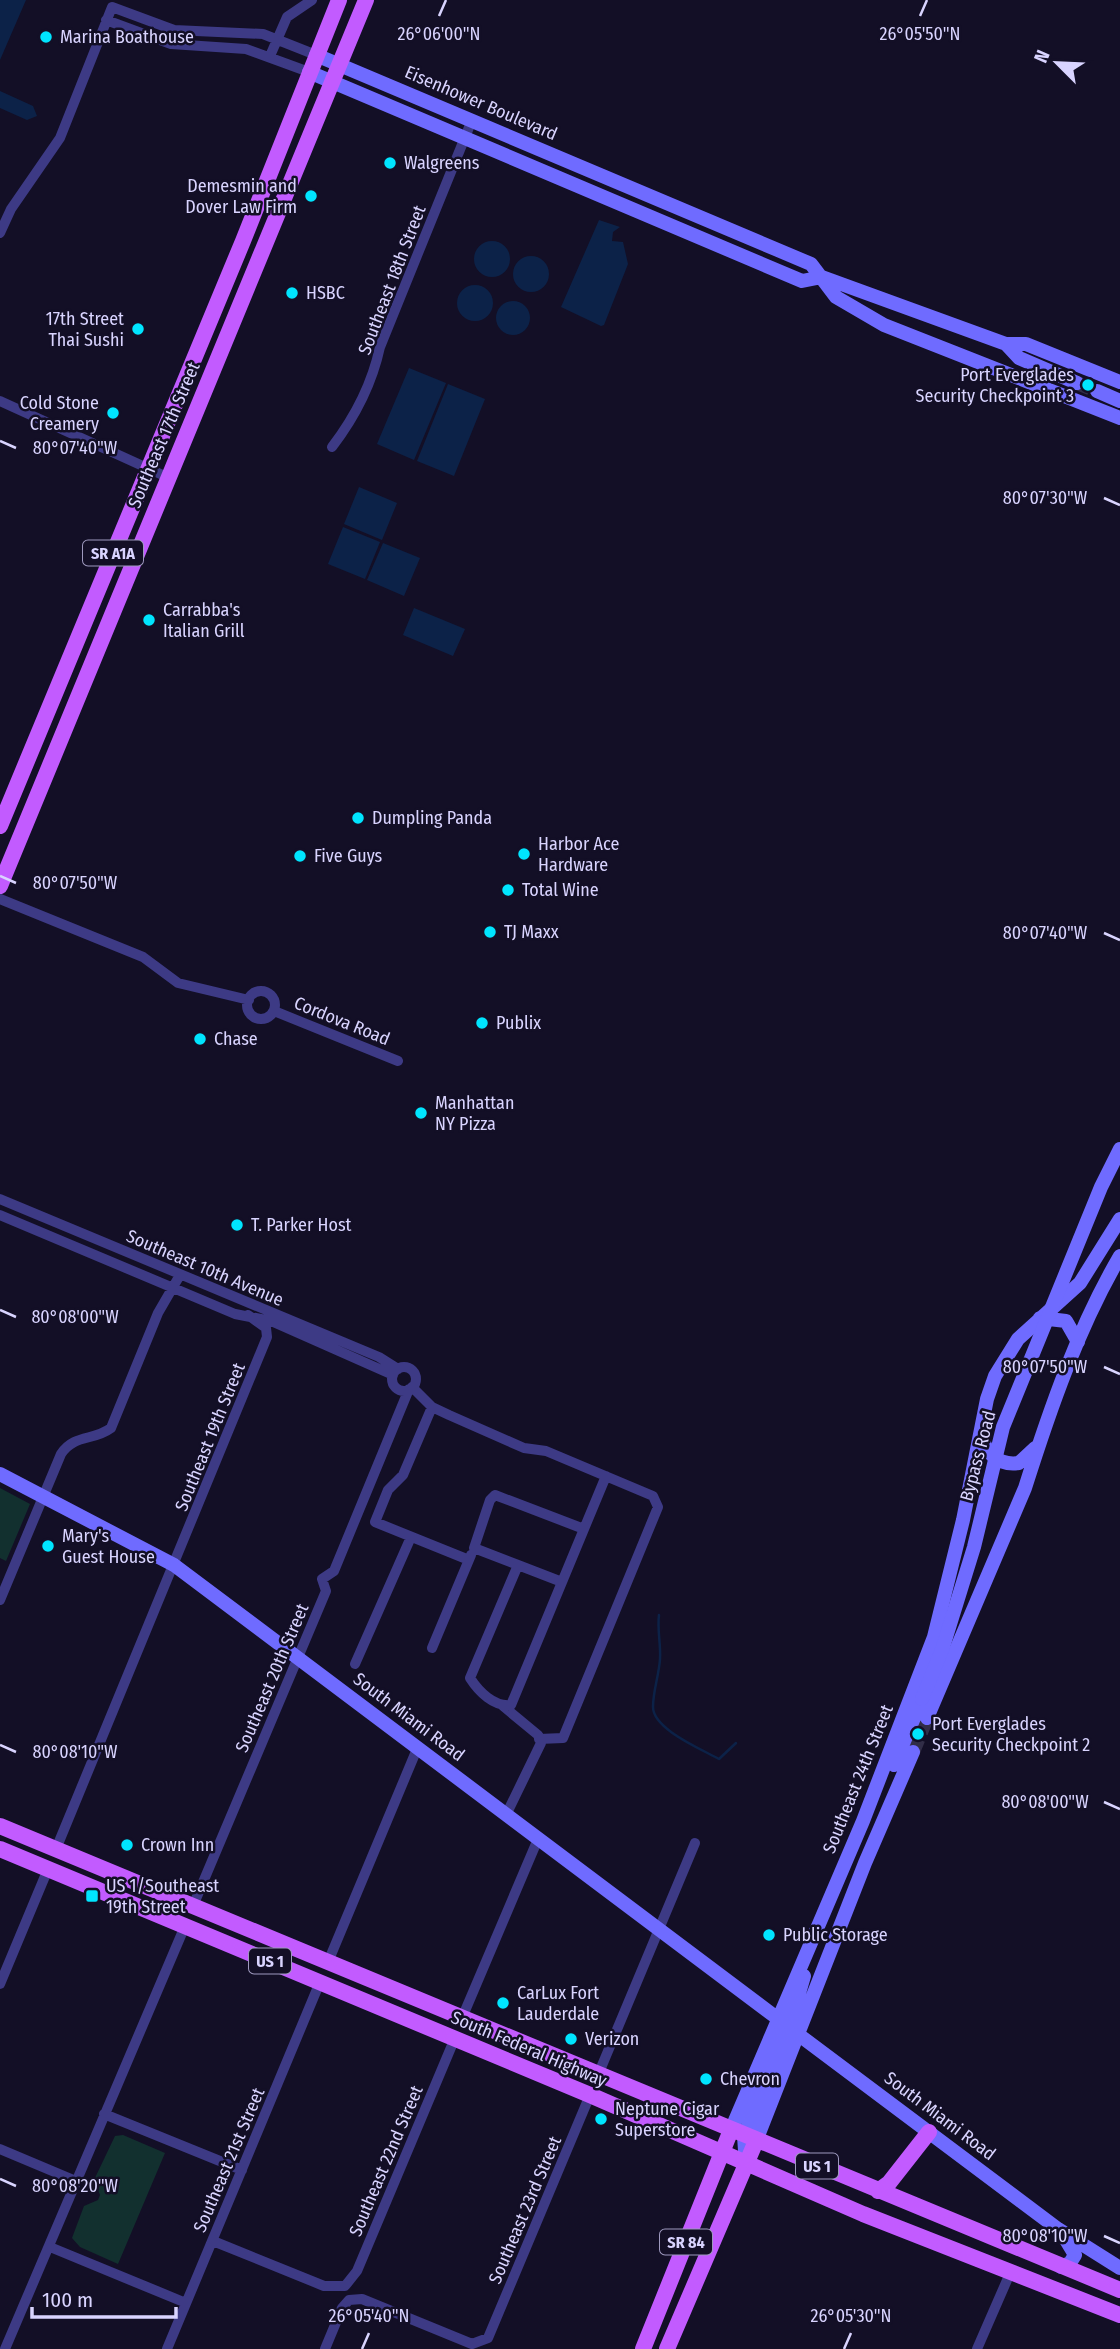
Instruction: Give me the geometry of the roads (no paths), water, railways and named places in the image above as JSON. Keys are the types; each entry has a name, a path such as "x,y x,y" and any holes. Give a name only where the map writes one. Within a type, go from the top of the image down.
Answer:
{"main road":[{"name":"Southeast 17th Street","path":"0,827 339,0"},
{"name":"Southeast 17th Street","path":"0,886 366,0"},
{"path":"251,276 258,236 253,215"},
{"path":"61,679 58,708 67,722"},
{"path":"49,708 56,748"},
{"name":"South Federal Highway","path":"0,1826 1120,2290"},
{"name":"South Federal Highway","path":"0,1849 590,2095 746,2165 1120,2315"},
{"path":"155,1914 176,1913 193,1906"},
{"path":"185,1926 194,1920 217,1916"},
{"path":"433,2030 462,2018"},
{"path":"455,2038 485,2028"},
{"path":"878,2191 889,2183 929,2132"},
{"name":"SR 84","path":"643,2349 721,2154 744,2136"},
{"name":"SR 84","path":"667,2349 746,2165 744,2136"},
{"path":"1012,2271 1021,2267 1061,2267"}],"street":[{"path":"270,56 287,17 312,0"},
{"name":"Eisenhower Boulevard","path":"822,278 802,282 466,136 270,56 246,49 171,44 106,20 111,7 174,30 251,31 340,64 811,264 822,278 1006,344 1026,344 1120,382"},
{"path":"0,233 11,209 60,138 106,20"},
{"name":"Southeast 18th Street","path":"332,447 346,429 369,385 380,347 472,120"},
{"path":"822,278 836,297 884,325 1120,418"},
{"path":"864,294 888,317 932,344"},
{"name":"Eisenhower Boulevard","path":"1006,344 1019,358 1077,383"},
{"path":"1097,391 1120,401"},
{"path":"0,401 167,477"},
{"path":"0,899 143,957 178,983 249,1000"},
{"path":"256,993 267,993 274,1000 274,1011 266,1018 256,1018 248,1010 249,1000 256,993"},
{"name":"Cordova Road","path":"274,1011 398,1061"},
{"name":"Bypass Road","path":"863,1821 909,1745 922,1699 957,1605 1009,1412 1101,1187 1120,1149"},
{"name":"Southeast 10th Avenue","path":"0,1199 379,1357 395,1372 397,1388 411,1388 432,1407 524,1448 546,1451 653,1496 658,1507 563,1738 539,1739"},
{"name":"Southeast 10th Avenue","path":"0,1215 235,1314 271,1321 395,1372 405,1367 412,1371 416,1378 411,1388"},
{"name":"Southeast 24th Street","path":"744,2136 777,2018 863,1821 934,1637 990,1387 1005,1357 1018,1339 1080,1283 1120,1219"},
{"path":"108,1261 114,1248"},
{"path":"927,1718 1025,1488 1035,1448 1078,1342 1120,1256"},
{"path":"0,1600 68,1444 81,1438 101,1436 111,1428 158,1312 180,1275"},
{"name":"Southeast 19th Street","path":"56,1849 267,1337 267,1328 248,1315"},
{"path":"1040,1318 1066,1321 1078,1342"},
{"name":"Southeast 20th Street","path":"193,1906 326,1591 322,1579 334,1571 411,1388"},
{"path":"432,1407 403,1475 388,1490 375,1522 469,1560"},
{"path":"981,1429 987,1451 1004,1463 1019,1463 1035,1448"},
{"name":"South Miami Road","path":"0,1474 174,1565 777,2018"},
{"path":"503,1706 511,1705 606,1476"},
{"path":"432,1648 474,1548 490,1500 495,1495 584,1529"},
{"path":"355,1664 411,1537"},
{"path":"474,1548 562,1582"},
{"path":"506,1815 541,1742 470,1678 518,1565"},
{"path":"799,2035 909,1745"},
{"path":"328,1962 417,1749"},
{"path":"462,2018 538,1839"},
{"path":"598,2075 695,1843"},
{"path":"0,1984 48,1869"},
{"path":"826,1906 840,1910 848,1905"},
{"path":"5,2349 185,1926"},
{"path":"744,2136 795,2007 816,1931"},
{"name":"Southeast 21st Street","path":"167,2349 320,1982"},
{"name":"South Miami Road","path":"799,2035 1058,2229 1120,2268"},
{"name":"SR 84","path":"744,2136 799,2035"},
{"name":"Southeast 22nd Street","path":"213,2241 324,2286 345,2286 357,2271 455,2038"},
{"name":"Southeast 23rd Street","path":"325,2349 342,2308 349,2300 362,2299 472,2344 488,2338 590,2095"},
{"path":"104,2115 242,2170"},
{"path":"0,2149 76,2181"},
{"name":"South Miami Road","path":"1058,2229 1073,2248 1074,2255 1070,2263 1061,2267"},
{"path":"50,2247 186,2303"},
{"path":"977,2349 1012,2271"}],"water":[{"path":"0,0 26,0 0,60"},
{"path":"0,91 33,106 37,116 27,120 0,108"},
{"path":"599,220 620,227 613,232 612,241 623,242 628,264 604,325 601,326 561,307"},
{"path":"492,241 505,246 510,259 505,272 492,277 479,272 474,259 479,246"},
{"path":"531,256 544,261 549,274 544,287 531,292 518,287 513,274 518,261"},
{"path":"475,285 487,291 493,303 487,315 475,321 463,315 457,303 463,291"},
{"path":"513,301 525,306 530,318 525,330 513,335 501,330 496,318 501,306"},
{"path":"409,368 446,383 414,460 377,444"},
{"path":"448,384 485,399 454,476 417,461"},
{"path":"359,487 397,503 382,540 344,524"},
{"path":"343,527 380,542 365,579 328,564"},
{"path":"383,543 420,558 404,596 367,580"},
{"path":"414,608 465,629 453,656 403,635"}],"waterway":[{"path":"659,1615 660,1659 653,1701 655,1715 679,1738 719,1759 736,1743"}],"tunnel":[{"path":"1077,383 1097,391"},
{"path":"913,1752 927,1718"}],"place":[{"name":"Marina Boathouse","path":"46,37"},
{"name":"Walgreens","path":"390,163"},
{"name":"Demesmin and Dover Law Firm","path":"311,196"},
{"name":"HSBC","path":"292,293"},
{"name":"17th Street Thai Sushi","path":"138,329"},
{"name":"Port Everglades Security Checkpoint 3","path":"1088,385"},
{"name":"Cold Stone Creamery","path":"113,413"},
{"name":"Carrabba's Italian Grill","path":"149,620"},
{"name":"Dumpling Panda","path":"358,818"},
{"name":"Harbor Ace Hardware","path":"524,854"},
{"name":"Five Guys","path":"300,856"},
{"name":"Total Wine","path":"508,890"},
{"name":"TJ Maxx","path":"490,932"},
{"name":"Publix","path":"482,1023"},
{"name":"Chase","path":"200,1039"},
{"name":"Manhattan NY Pizza","path":"421,1113"},
{"name":"T. Parker Host","path":"237,1225"},
{"name":"Mary's Guest House","path":"48,1546"},
{"name":"Port Everglades Security Checkpoint 2","path":"918,1734"},
{"name":"Crown Inn","path":"127,1845"},
{"name":"US 1/Southeast 19th Street","path":"92,1896"},
{"name":"Public Storage","path":"769,1935"},
{"name":"CarLux Fort Lauderdale","path":"503,2003"},
{"name":"Verizon","path":"571,2039"},
{"name":"Chevron","path":"706,2079"},
{"name":"Neptune Cigar Superstore","path":"601,2119"}]}
